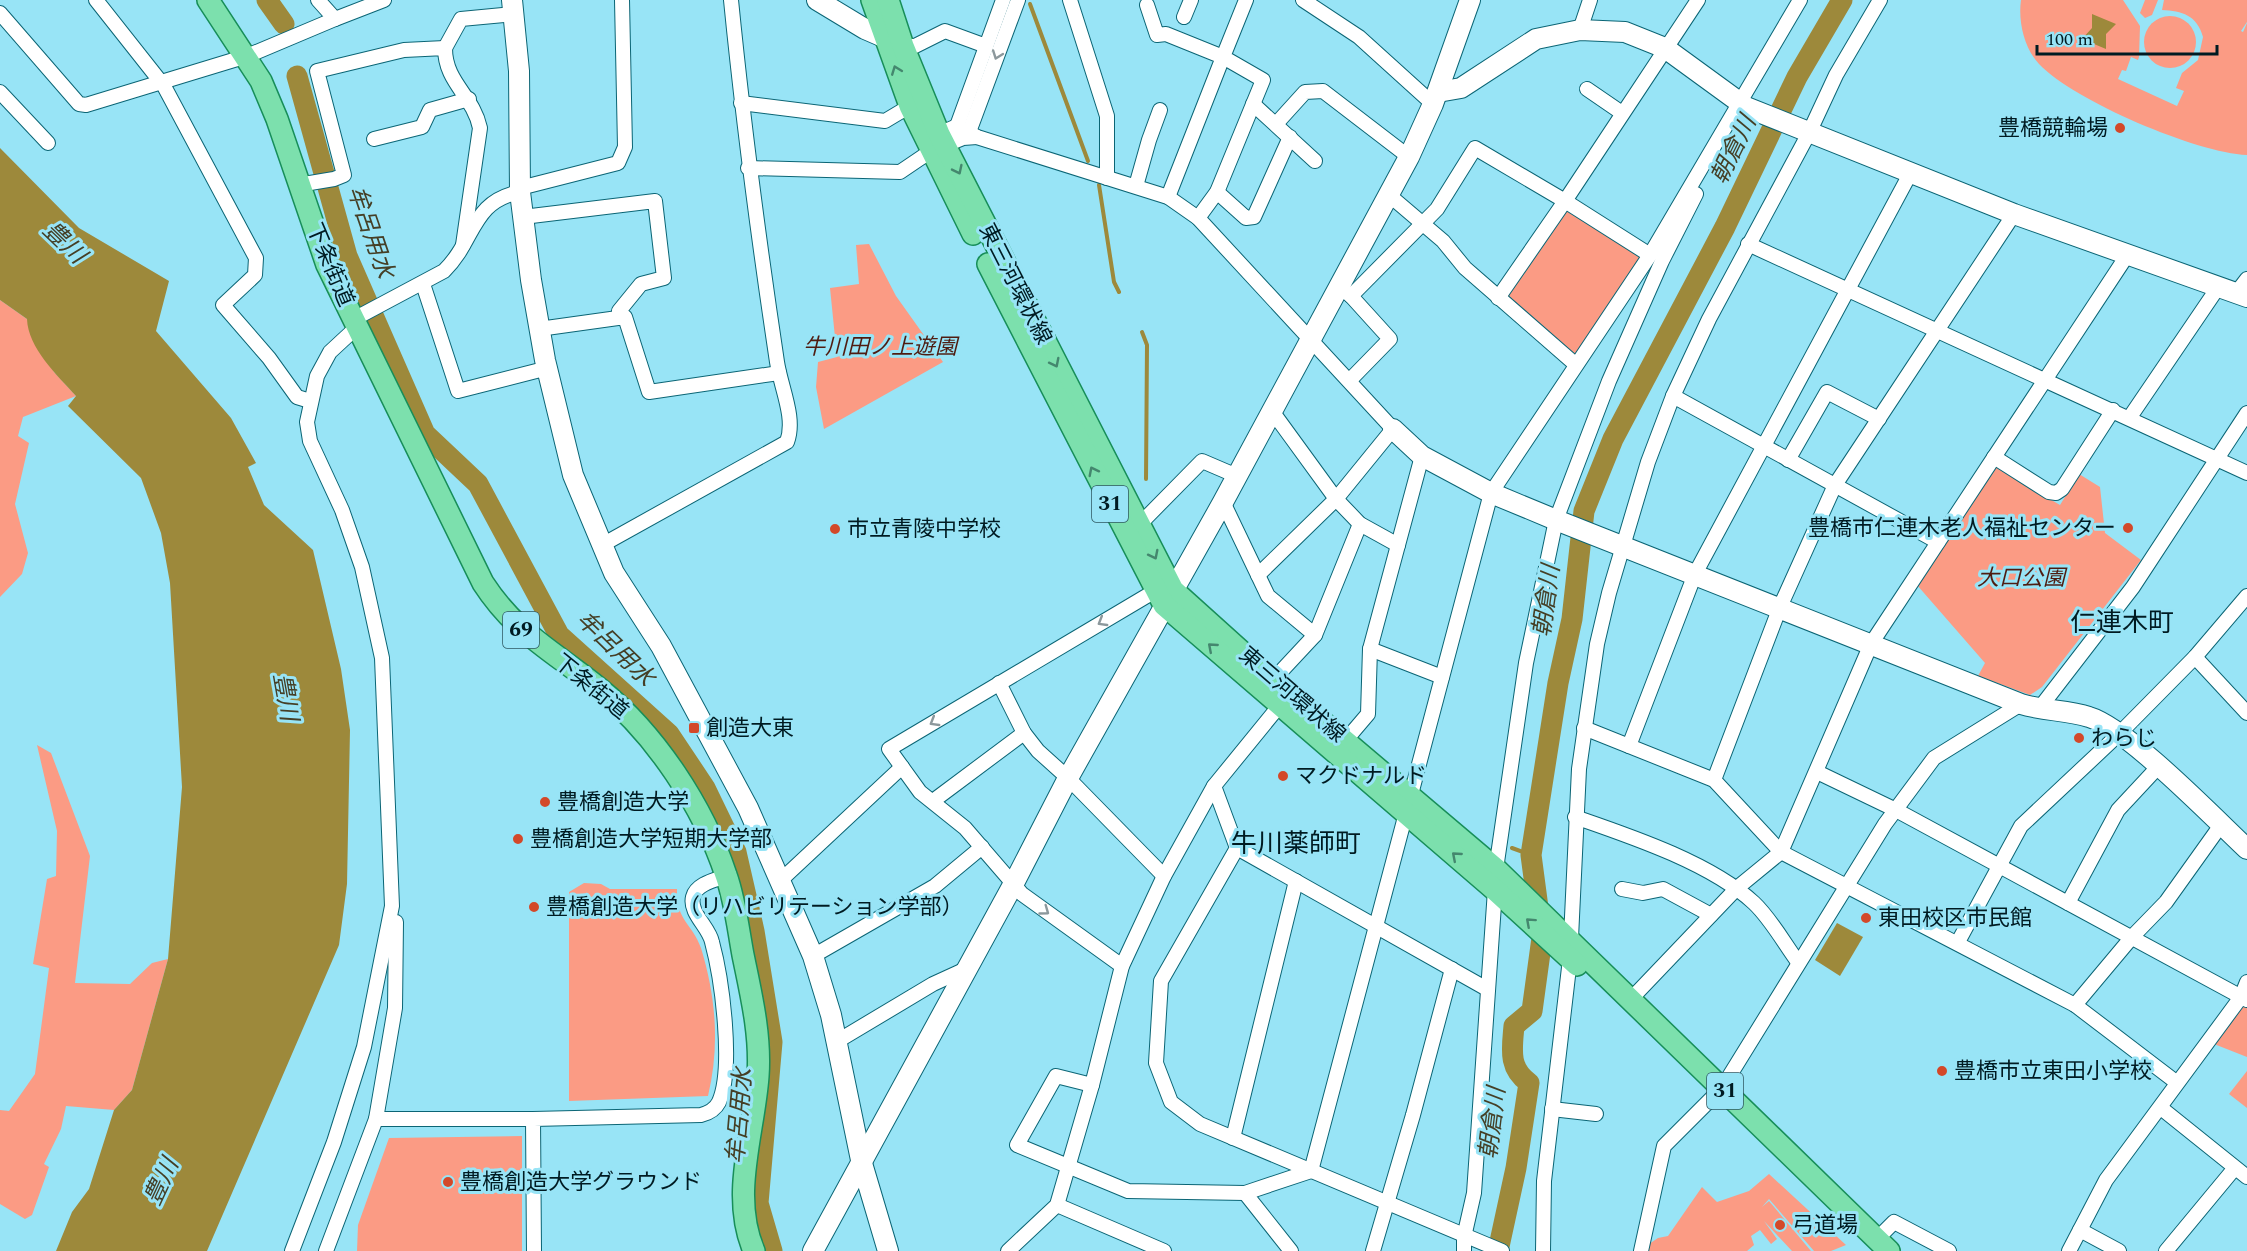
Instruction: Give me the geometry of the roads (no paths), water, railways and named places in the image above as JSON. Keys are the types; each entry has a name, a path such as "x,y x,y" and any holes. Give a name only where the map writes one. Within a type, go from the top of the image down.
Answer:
{"main road":[{"name":"下条街道","path":"208,0 247,56 277,119 327,265 358,320 494,599 536,643 614,701 655,745 667,761 706,830 726,876 745,963 758,1048 758,1077 744,1187 746,1224 754,1251"},
{"name":"東三河環状線","path":"872,0 910,106 953,138 985,226 1139,525 1164,595 1273,680 1345,741 1408,805"},
{"name":"東三河環状線","path":"888,0 903,46 953,138 1164,595 1280,705 1408,805 1631,999 1717,1094"},
{"name":"東三河環状線","path":"1566,944 1717,1094 1878,1247"}],"street":[{"path":"96,0 173,101 255,258 255,274 223,305 269,358 297,397 310,401"},
{"path":"318,0 335,19"},
{"path":"0,14 79,104 86,105 162,84 247,56 384,0"},
{"path":"292,1251 334,1142 364,1047 392,906 382,658 362,567 342,510 310,441 307,422 310,401 317,376 330,352 358,320 444,271 455,260 490,203 503,195 618,163 625,147 622,0"},
{"path":"602,545 787,442 791,430 778,373 748,168 731,0"},
{"path":"818,0 865,29 903,46 915,46 945,31 986,46"},
{"path":"953,138 1003,0"},
{"path":"748,168 900,172 953,138 1018,0"},
{"path":"1070,0 1107,116 1107,178"},
{"path":"1184,17 1191,0"},
{"path":"1168,197 1246,0"},
{"path":"1303,0 1359,37 1436,98"},
{"path":"813,1251 1014,884 1164,595 1223,502 1312,339 1345,292 1436,98 1470,0"},
{"path":"1580,30 1590,0"},
{"path":"1498,298 1698,0"},
{"path":"1467,1243 1474,1193 1488,989 1526,663 1559,521 1613,371 1662,261 1800,0"},
{"path":"1543,1251 1544,1181 1584,728 1597,644 1620,543 1673,396 1806,131 1880,0"},
{"path":"1147,5 1157,35 1166,34 1223,57 1263,80 1216,192 1198,218"},
{"path":"463,245 480,128 477,113 469,99 447,71 445,48 460,19 513,7 519,71 520,190 523,217 539,329 573,475 614,573 661,646 748,808 813,956 836,1042 861,1160 888,1251"},
{"path":"1436,98 1461,88 1536,39 1580,30 1625,32 1665,48 1743,105 2014,214 2128,254 2237,288 2130,417"},
{"path":"298,185 344,175 317,71 404,50 445,48"},
{"path":"1587,89 1622,113"},
{"path":"1276,124 1305,92 1323,91 1409,157"},
{"path":"0,92 48,143"},
{"path":"374,139 422,127 430,110 469,99"},
{"path":"741,103 885,121 910,106"},
{"path":"1253,104 1315,161"},
{"path":"1311,1171 1491,493 1575,364 1650,255 1743,105"},
{"path":"1136,186 1149,140 1161,110"},
{"path":"1216,192 1246,218 1254,217 1290,136"},
{"path":"953,138 1107,178 1168,197 1198,218 1393,429 1422,456 1491,493 2030,707 2090,717 2119,734 2247,849"},
{"path":"1345,292 1424,224 1437,209 1474,148 1565,201 1650,255"},
{"path":"1629,746 1695,574 1910,174"},
{"path":"1389,195 1443,241 1465,268 1498,298 1575,364"},
{"path":"523,217 656,201 664,278 641,284 619,310 619,318"},
{"path":"1714,780 1780,607 1834,485 2014,214"},
{"path":"1748,244 1849,288 2247,473"},
{"path":"1631,999 1737,888 1780,852 1817,772 1871,644 2128,254"},
{"path":"423,285 458,391 548,368"},
{"path":"1345,292 1390,339 1350,380"},
{"path":"539,329 625,317 649,392 778,373"},
{"path":"1788,460 1827,392 1879,419"},
{"path":"1673,396 1938,542"},
{"path":"1994,457 2049,492 2056,493 2062,489 2114,410"},
{"path":"1272,411 1336,499 1360,524 1398,545"},
{"path":"1641,1251 1665,1146 1717,1094 1798,962 1896,810 1934,758 2030,707 2133,587 2247,413"},
{"path":"1258,575 1336,499 1393,429"},
{"path":"1345,741 1368,714 1370,649 1422,456"},
{"path":"1139,525 1202,461 1237,476"},
{"path":"1223,502 1268,596 1315,635"},
{"path":"1273,680 1315,635 1360,524"},
{"path":"1122,966 1022,894 965,828 920,792 889,749 999,683 1164,595"},
{"path":"1958,942 2021,826 2119,734 2195,657 2247,596"},
{"path":"1370,649 1442,677"},
{"path":"2195,657 2247,713"},
{"path":"999,683 1024,733 1038,751 1068,778 1164,876"},
{"path":"1008,1251 1057,1205 1092,1085 1122,966 1164,876 1214,786 1280,705"},
{"path":"1584,728 1714,780 1780,852 1958,942 2075,1005 2176,1083"},
{"path":"933,801 1024,733"},
{"path":"780,881 903,767"},
{"path":"2068,903 2118,810 2158,767"},
{"path":"1817,772 1896,810 2244,999"},
{"path":"1214,786 1237,848 1488,989"},
{"path":"1575,817 1662,849 1737,888 1756,905 1798,962"},
{"path":"2075,1005 2132,937 2166,902 2220,825"},
{"path":"813,956 935,886 982,847"},
{"path":"1237,848 1161,981 1156,1063 1171,1102 1200,1124 1387,1204 1467,1243 1502,1251"},
{"path":"376,1119 701,1116 715,1109 719,1101 723,1079 723,1004 712,939 692,905 697,888 726,876"},
{"path":"1233,1138 1296,881"},
{"path":"1622,889 1643,893 1662,889 1711,915"},
{"path":"326,1251 376,1119 395,1008 396,914 392,906"},
{"path":"836,1042 933,984 969,967"},
{"path":"1373,1251 1452,969"},
{"path":"2069,1251 2106,1180 2161,1108 2176,1083 2244,999 2247,982"},
{"path":"1092,1085 1056,1076 1017,1145 1128,1191 1245,1193 1311,1171"},
{"path":"2161,1108 2234,1169 2247,1177"},
{"path":"1552,1109 1596,1114"},
{"path":"533,1119 534,1251"},
{"path":"2166,1251 2234,1169"},
{"path":"1245,1193 1291,1251"},
{"path":"1057,1205 1164,1251"},
{"path":"1878,1247 1894,1222 1949,1251"},
{"path":"2080,1230 2119,1251"}],"water":[{"path":"2092,14 2116,24 2106,34 2106,49 2082,39 2092,28"},
{"name":"豊川","path":"0,148 79,228 169,281 156,331 231,418 256,463 248,467 264,505 313,550 341,669 350,730 347,884 339,945 207,1251 56,1251 72,1212 89,1189 114,1110 132,1090 168,959 182,787 170,583 161,533 141,478 68,406 76,396 38,351 32,340 27,319 0,300"},
{"path":"1837,923 1863,937 1840,976 1815,960"}],"waterway":[{"name":"牟呂用水","path":"267,0 284,24"},
{"name":"朝倉川","path":"1498,1251 1516,1168 1529,1083 1514,1064 1512,1050 1514,1026 1532,1011 1542,938 1531,855 1558,683 1572,619 1584,511 1613,439 1725,227 1797,77 1842,0"},
{"path":"1030,4 1088,161"},
{"name":"牟呂用水","path":"297,76 347,256 425,434 478,484 559,635 669,734 705,788 736,852 754,931 772,1042 758,1203 772,1251"},
{"path":"1099,185 1114,282 1119,292"},
{"path":"1142,332 1147,345 1146,479"},
{"path":"1512,848 1531,855"}],"place":[{"name":"豊橋競輪場","path":"2120,128"},
{"name":"豊橋市仁連木老人福祉センター","path":"2128,528"},
{"name":"市立青陵中学校","path":"835,529"},
{"name":"創造大東","path":"694,728"},
{"name":"わらじ","path":"2079,738"},
{"name":"マクドナルド","path":"1283,776"},
{"name":"豊橋創造大学","path":"545,802"},
{"name":"豊橋創造大学短期大学部","path":"518,839"},
{"name":"豊橋創造大学（リハビリテーション学部）","path":"534,907"},
{"name":"東田校区市民館","path":"1866,918"},
{"name":"豊橋市立東田小学校","path":"1942,1071"},
{"name":"豊橋創造大学グラウンド","path":"448,1182"},
{"name":"弓道場","path":"1780,1225"}],"district":[{"name":"仁連木町","path":"2122,623"},
{"name":"牛川薬師町","path":"1296,844"}],"park label":[{"name":"牛川田ノ上遊園","path":"880,347"},
{"name":"大口公園","path":"2021,578"}]}
